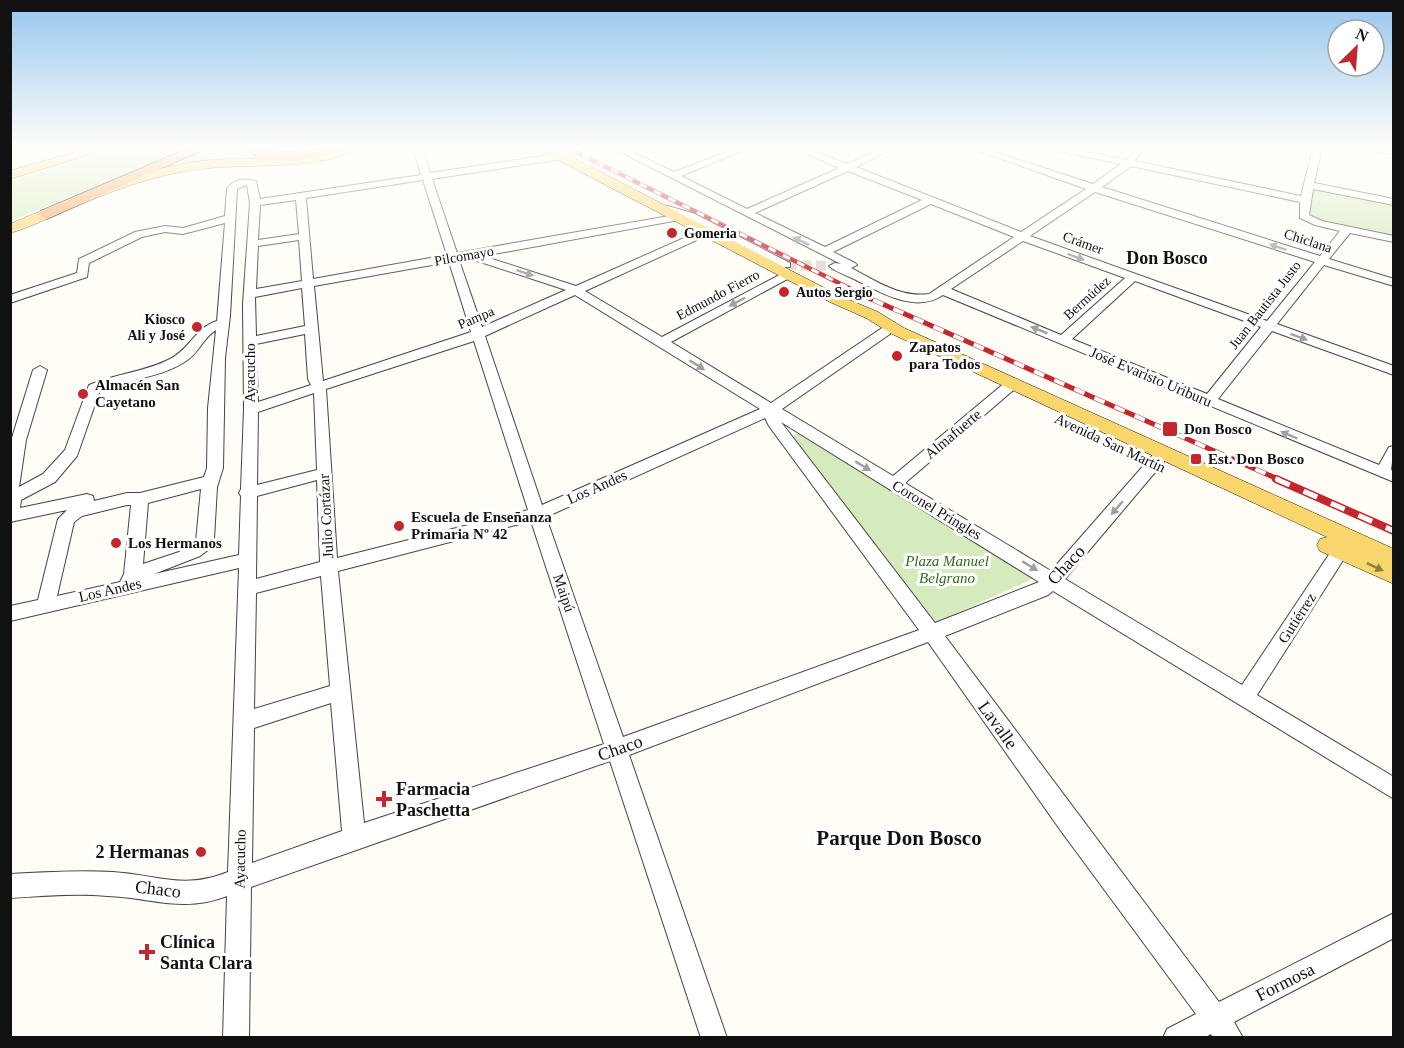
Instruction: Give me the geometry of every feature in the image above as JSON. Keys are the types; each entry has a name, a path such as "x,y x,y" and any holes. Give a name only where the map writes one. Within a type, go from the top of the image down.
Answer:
{"highway":[{"path":"46,214 86,197"}],"main road":[{"path":"10,229 92,197"},
{"name":"Avenida San Martín","path":"641,197 705,232 788,270 836,299 872,315 897,331 970,364 1007,388"},
{"name":"Avenida San Martín","path":"836,299 844,307 892,336 1345,545 1394,576"},
{"path":"892,336 914,343 964,367 970,364"},
{"name":"Avenida San Martín","path":"1345,545 1394,559"}],"street":[{"name":"Ayacucho","path":"130,580 194,553 204,545 212,477 218,358 224,319 233,197"},
{"name":"Ayacucho","path":"236,1038 250,409 250,299 254,197"},
{"path":"255,203 290,197"},
{"name":"Julio Cortázar","path":"301,197 315,379 321,393 329,568 354,838"},
{"name":"Maipú","path":"435,197 462,257 479,334 537,514 714,1038"},
{"name":"José Evaristo Uriburu","path":"715,197 905,291 937,294 1063,340 1388,475"},
{"path":"747,213 783,197"},
{"name":"Crámer","path":"919,197 1132,278 1394,371"},
{"path":"835,266 904,298 921,300 937,294 1080,197"},
{"name":"Chiclana","path":"1122,197 1394,283"},
{"path":"1290,197 1305,200"},
{"path":"1306,197 1304,216 1312,221 1394,239"},
{"path":"1369,197 1394,202"},
{"path":"824,252 929,201"},
{"path":"658,206 691,216 788,270"},
{"name":"Pilcomayo","path":"15,496 49,478 72,452 94,388 177,361 190,352 209,327 224,319 250,299 308,284 679,217"},
{"path":"10,299 80,277 85,273 83,261 132,236 165,229 183,231 231,218"},
{"name":"Juan Bautista Justo","path":"1209,401 1347,229"},
{"name":"Pampa","path":"250,409 479,334 574,289 705,232"},
{"path":"252,244 304,236"},
{"name":"Coronel Pringles","path":"462,257 574,289 1394,789"},
{"name":"Edmundo Fierro","path":"661,342 788,270"},
{"name":"Bermúdez","path":"1063,340 1132,278"},
{"path":"251,341 311,329"},
{"name":"Los Andes","path":"246,588 537,514 770,410 892,336"},
{"path":"40,370 23,419 10,486 15,496 11,517 212,477"},
{"name":"Almafuerte","path":"894,484 1007,388"},
{"name":"Lavalle","path":"770,410 774,423 933,633 1069,823 1223,1028"},
{"path":"1320,447 1394,488"},
{"path":"1388,475 1394,451"},
{"name":"Chaco","path":"10,886 87,883 200,893 354,838 616,750 933,633 1042,590 1054,580 1159,458"},
{"path":"247,493 324,473"},
{"path":"46,605 66,519 77,511 128,499 140,499 212,477"},
{"path":"130,580 140,499"},
{"name":"Gutiérrez","path":"1245,697 1345,545"},
{"name":"Los Andes","path":"10,614 130,580 246,560"},
{"path":"242,722 339,692"},
{"name":"Formosa","path":"1176,1038 1223,1028 1394,925"}],"green space":[{"path":"11,197 69,197 11,221"},
{"path":"1307,197 1368,197 1393,202 1393,239 1319,223 1304,213"},
{"name":"Plaza Manuel Belgrano","path":"800,434 1039,576 935,623 791,437"}],"tunnel":[{"path":"786,265 835,266"}],"railway":[{"path":"666,197 857,292"},
{"path":"853,291 1280,480"},
{"path":"1276,479 1394,531"}],"place":[{"name":"Gomeria","path":"672,233"},
{"name":"Autos Sergio","path":"784,292"},
{"name":"Kiosco Ali y José","path":"197,327"},
{"name":"Zapatos para Todos","path":"897,356"},
{"name":"Almacén San Cayetano","path":"83,394"},
{"name":"Don Bosco","path":"1170,429"},
{"name":"Est. Don Bosco","path":"1196,459"},
{"name":"Escuela de Enseñanza Primaria Nº 42","path":"399,526"},
{"name":"Los Hermanos","path":"116,543"},
{"name":"Farmacia Paschetta","path":"384,799"},
{"name":"2 Hermanas","path":"201,852"},
{"name":"Clínica Santa Clara","path":"147,952"}],"district":[{"name":"Don Bosco","path":"1167,258"},
{"name":"Parque Don Bosco","path":"899,838"}]}
